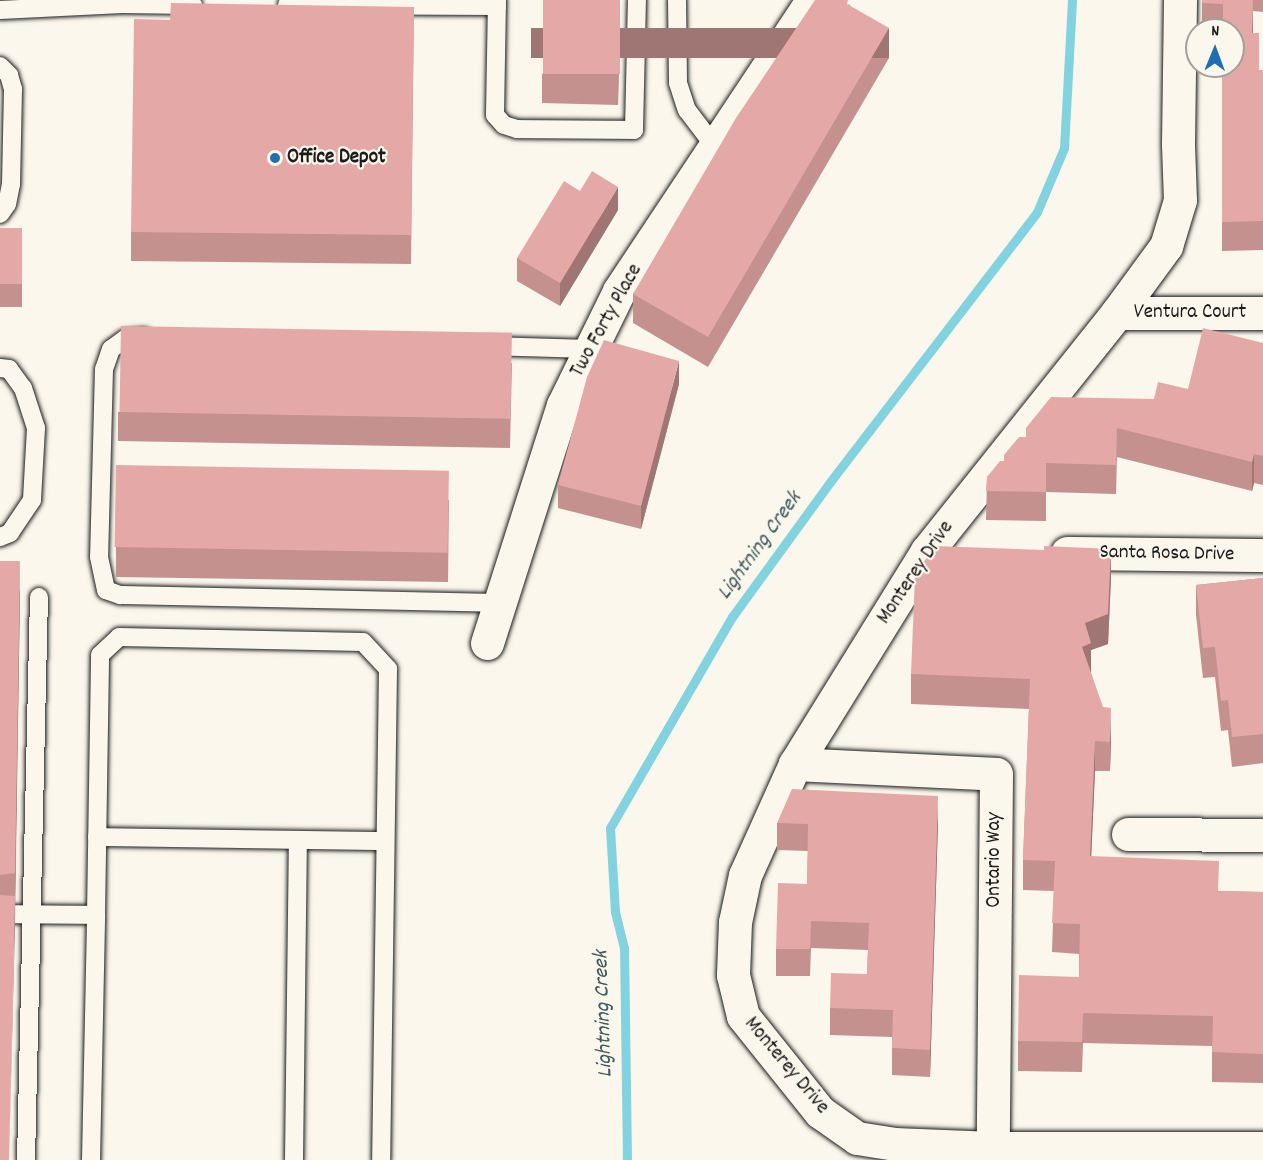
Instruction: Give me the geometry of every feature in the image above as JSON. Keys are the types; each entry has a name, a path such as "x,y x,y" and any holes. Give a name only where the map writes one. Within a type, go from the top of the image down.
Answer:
{"street":[{"name":"Two Forty Place","path":"487,643 563,405 619,291 812,0"},
{"name":"Monterey Drive","path":"993,1148 894,1144 857,1138 820,1113 743,1016 733,975 735,922 745,875 795,764 927,551 1117,313 1166,246 1180,200 1178,144 1180,0"},
{"name":"Ventura Court","path":"1117,313 1263,313"},
{"path":"927,551 961,552"},
{"name":"Santa Rosa Drive","path":"1043,553 1263,555"},
{"name":"Ontario Way","path":"795,764 996,774 993,1148"},
{"path":"1128,834 1263,835"},
{"path":"993,1148 1263,1148"}],"lane":[{"path":"277,3 497,3 495,115 504,125 517,129 634,130 637,0"},
{"path":"677,0 678,84 687,110 716,148"},
{"path":"0,10 122,2 208,2"},
{"path":"0,66 9,75 13,89 11,184 7,204 0,214"},
{"path":"156,337 125,339 111,349 104,369 99,557 106,590 120,595 499,603"},
{"path":"473,346 590,349"},
{"path":"0,368 9,369 23,388 36,428 32,500 10,533 0,537"},
{"path":"26,1160 39,597"},
{"path":"91,1160 100,655 119,637 363,642 388,669 381,1160"},
{"path":"97,837 385,841"},
{"path":"294,1160 298,840"},
{"path":"0,914 96,915"}],"building":[{"path":"543,0 620,0 620,74 543,74"},
{"path":"815,0 848,0 847,4 889,28 708,337 633,294 736,118"},
{"path":"1202,0 1253,0 1252,33 1259,33 1259,70 1263,70 1263,221 1222,222 1222,78 1245,78 1245,18 1223,18 1223,4 1202,3"},
{"path":"171,3 414,7 411,235 131,232 134,19 170,20"},
{"path":"592,171 618,187 560,283 517,258 564,181 580,191"},
{"path":"0,228 22,228 22,284 0,284"},
{"path":"121,326 512,333 510,419 119,412"},
{"path":"1203,328 1263,343 1263,456 1254,454 1252,462 1117,428 1116,465 1046,463 1046,492 986,491 987,477 1000,461 1004,461 1004,455 1019,437 1026,437 1026,428 1051,397 1154,399 1158,382 1188,389"},
{"path":"604,340 679,361 641,506 558,485 587,377"},
{"path":"116,465 449,471 448,553 115,547"},
{"path":"934,546 1044,550 1044,546 1111,549 1108,614 1085,623 1091,643 1082,647 1103,707 1111,708 1110,742 1095,741 1090,856 1219,861 1218,891 1263,892 1263,1054 1212,1052 1213,1016 1083,1013 1082,1042 1018,1041 1019,975 1079,977 1080,924 1052,923 1055,861 1023,860 1030,679 911,674 915,576"},
{"path":"0,561 20,561 15,873 0,875"},
{"path":"1263,578 1263,734 1232,737 1228,700 1221,701 1215,647 1203,648 1196,585"},
{"path":"792,789 938,796 930,1050 892,1048 893,1010 830,1008 831,973 867,974 869,923 811,921 810,949 776,949 778,883 807,884 808,824 777,823"},
{"path":"0,895 15,896 9,1160 0,1160"}],"waterway":[{"name":"Lightning Creek","path":"627,1160 624,948 615,912 610,828 732,617 830,482 1037,212 1064,148 1072,0"}],"place":[{"name":"Office Depot","path":"275,158"}]}
